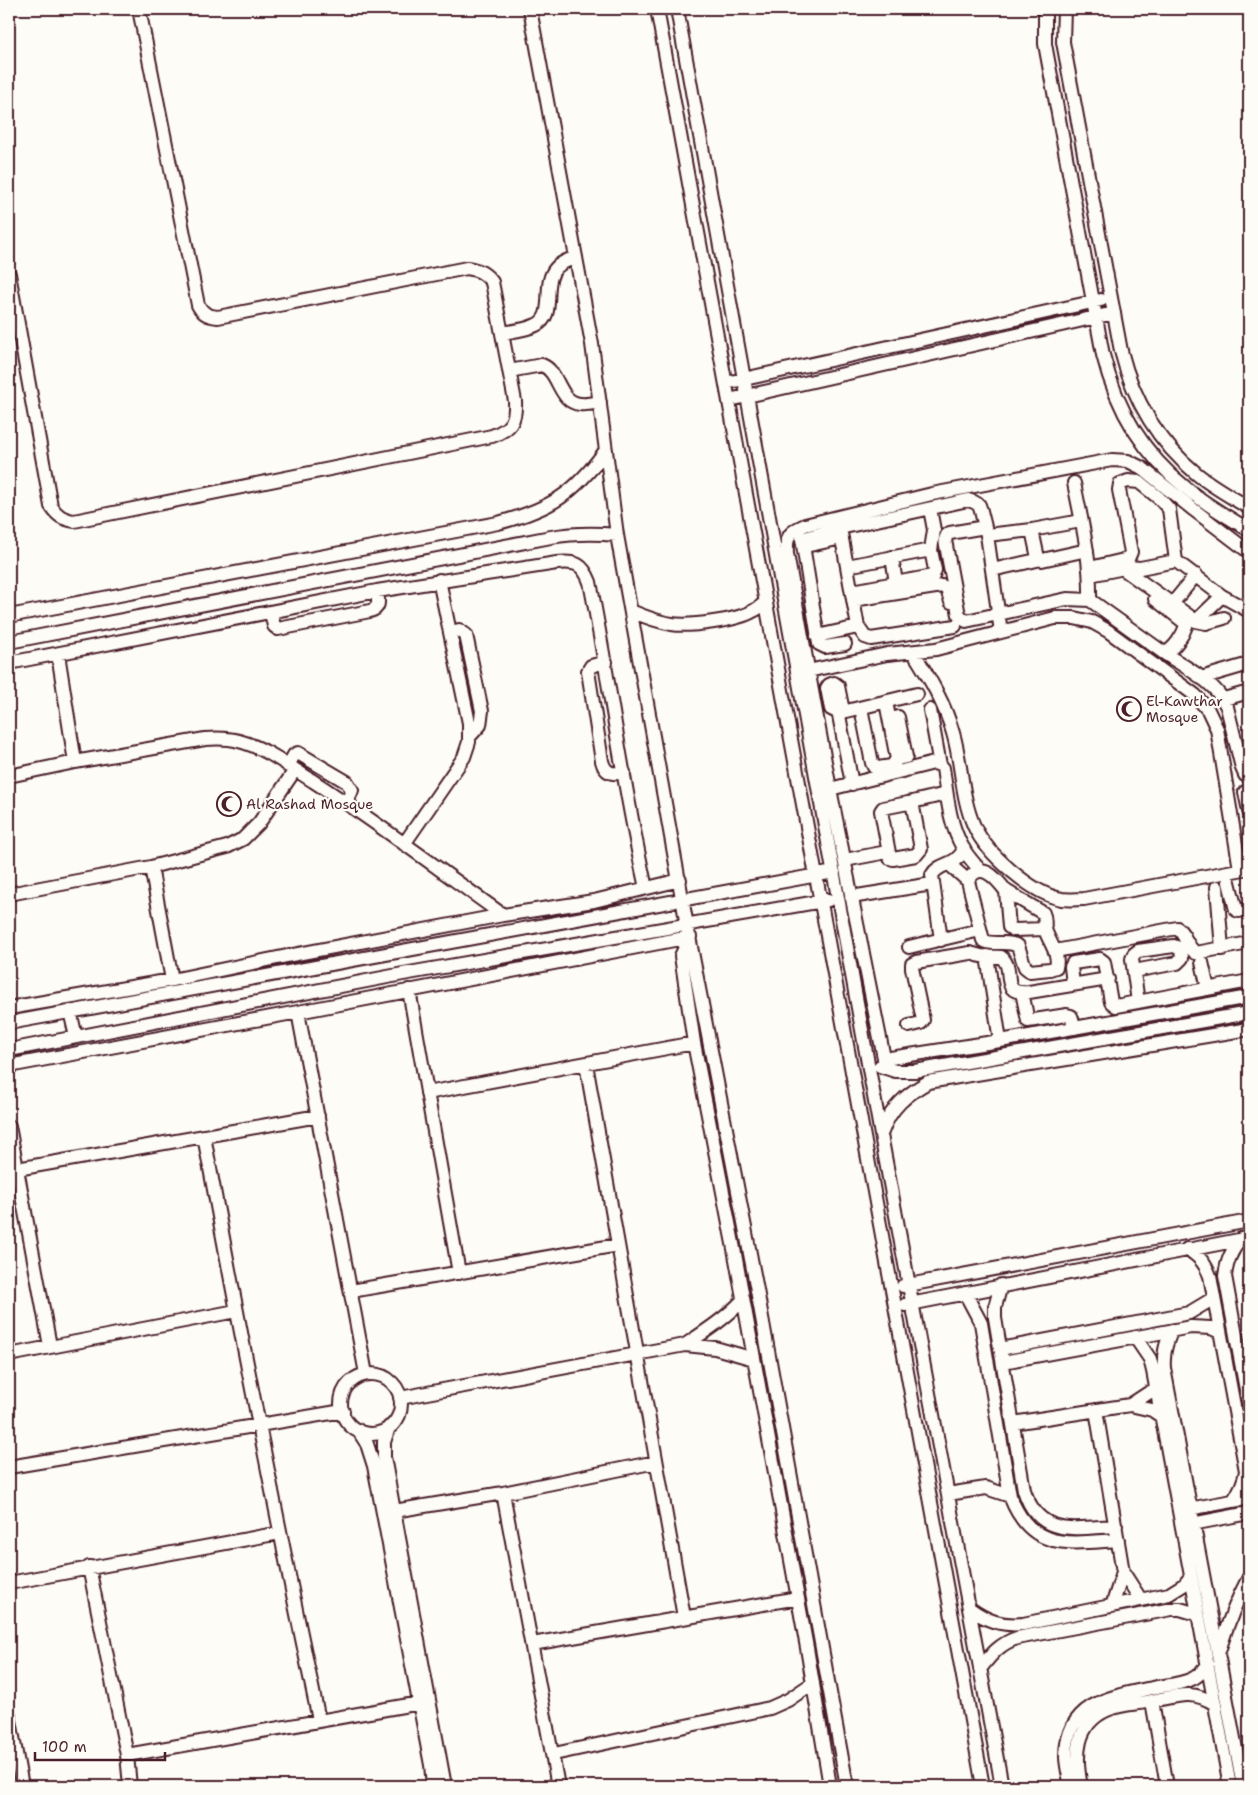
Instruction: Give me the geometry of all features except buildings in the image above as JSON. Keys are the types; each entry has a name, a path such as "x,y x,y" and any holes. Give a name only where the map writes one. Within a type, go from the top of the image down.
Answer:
{"street":[{"path":"9,274 51,506 56,514 64,519 74,521 497,434 503,432 511,424 516,413 492,282 486,274 477,269 467,268 218,317 209,317 202,312 196,296 139,9"},
{"path":"530,9 592,344 617,536 847,1786"},
{"path":"657,9 982,1786"},
{"path":"677,9 881,1135 1002,1786"},
{"path":"1046,9 1045,44 1103,355 1112,385 1125,414 1142,442 1162,466 1186,488 1249,530"},
{"path":"1064,9 1063,42 1121,351 1129,379 1141,406 1157,431 1176,454 1197,474 1249,508"},
{"path":"502,333 536,325 542,321 547,310 548,283 551,275 555,268 576,257"},
{"path":"726,383 1111,298"},
{"path":"729,400 1114,314"},
{"path":"509,371 542,365 551,370 562,392 573,402 580,404 600,402"},
{"path":"9,616 498,523 548,506 571,491 590,472 606,450"},
{"path":"885,1064 830,789 787,554 786,541 793,530 805,525 932,494 1120,460 1128,461 1148,473 1249,552"},
{"path":"992,573 1041,563 1122,561 1128,559 1132,552 1119,490 1120,484 1128,481 1139,482 1159,498 1168,510 1176,561 1222,596 1249,611"},
{"path":"1074,483 1089,562 1090,600"},
{"path":"845,644 825,647 818,644 802,546 841,533 968,500 979,505 985,527 1000,632"},
{"path":"852,595 896,583 933,576 935,570 931,550 934,530 930,509"},
{"path":"934,530 985,527 1032,530 1081,521"},
{"path":"985,527 950,533 945,540 959,616 966,621 1067,599 1090,600 1218,690 1227,707 1242,768 1249,777"},
{"path":"992,573 1037,560 1032,530"},
{"path":"9,642 573,533 617,536"},
{"path":"841,533 858,627 865,636 870,639 955,626"},
{"path":"847,566 931,550"},
{"path":"892,557 896,583"},
{"path":"1089,562 1122,568 1140,568 1176,561"},
{"path":"9,664 377,591 557,563 577,563 586,571 590,582 606,662 632,827 646,888"},
{"path":"1122,568 1196,622 1206,624 1224,618"},
{"path":"1172,604 1196,576"},
{"path":"404,844 464,757 470,736 469,723 439,580"},
{"path":"852,595 942,586 947,589 949,595 958,644"},
{"path":"271,612 274,626 280,629 374,610 378,604 377,591"},
{"path":"1196,622 1222,596"},
{"path":"1155,598 1184,622 1186,626 1173,647 1169,651 1164,652"},
{"path":"631,612 658,622 675,625 691,624 726,619 752,612 766,602"},
{"path":"808,671 887,654 936,649 1055,618 1074,618 1092,622 1108,631 1195,695 1208,710 1217,729 1245,868 1084,899 1062,899 1041,892 1006,866 990,850 974,826 965,798 953,733 928,675 913,652"},
{"path":"817,636 858,627"},
{"path":"58,654 75,762"},
{"path":"606,662 592,666 588,671 603,768 609,773 624,772"},
{"path":"1201,678 1249,664"},
{"path":"1224,699 1249,692"},
{"path":"852,784 838,712 918,694"},
{"path":"862,708 872,764 878,768 892,766 897,759 906,757 890,701"},
{"path":"930,710 940,765 943,768 946,794 956,834 964,850 980,870 997,879 1006,891 1043,913 1045,929 1055,951 1056,967 1030,971 1025,967 1019,948 1014,944 986,942 981,937 968,881 949,864"},
{"path":"9,776 75,762 205,739 222,738 239,741 254,746 348,803 503,916"},
{"path":"830,789 934,764 940,765"},
{"path":"9,894 151,867 227,847 243,839 259,823 292,768"},
{"path":"908,803 914,806 921,849 916,855 893,859 890,858 887,852 881,810 883,808 946,794"},
{"path":"940,940 932,884 934,872 936,869 958,859 964,850"},
{"path":"845,860 887,852"},
{"path":"151,867 172,980"},
{"path":"968,881 972,873 980,870"},
{"path":"9,1023 834,872"},
{"path":"9,1008 172,980 287,956 594,901 680,880"},
{"path":"851,897 932,884"},
{"path":"1222,948 1223,885 1236,910 1249,909"},
{"path":"1006,891 1009,927 1014,930 1045,929"},
{"path":"9,1066 409,990 689,932 838,898"},
{"path":"1055,951 1176,928 1183,932 1190,948 1196,953 1249,943"},
{"path":"909,947 980,930"},
{"path":"1014,930 1014,944"},
{"path":"9,1050 403,974 689,932"},
{"path":"689,932 681,956 694,1043 744,1300 830,1786"},
{"path":"909,1026 921,1023 923,1020 912,968 914,963 970,953 1001,957 1004,959 1010,986 1015,991 1026,992 1108,979"},
{"path":"987,956 1000,1041"},
{"path":"1073,984 1071,967 1075,962 1102,960 1108,979 1111,1002 1114,1006 1249,981"},
{"path":"1202,962 1208,989"},
{"path":"1134,971 1138,1002"},
{"path":"993,989 1010,986"},
{"path":"409,990 459,1273"},
{"path":"1026,992 1028,1019 1030,1022 1067,1015 1071,1016 1075,1028"},
{"path":"885,1064 1000,1041 1249,997"},
{"path":"70,1011 76,1037"},
{"path":"298,1012 366,1374"},
{"path":"881,1135 895,1107 927,1075 1249,1013"},
{"path":"868,1059 905,1072 927,1075 1249,1029"},
{"path":"427,1093 694,1043"},
{"path":"586,1064 684,1617"},
{"path":"17,1169 318,1116"},
{"path":"9,1126 50,1346"},
{"path":"204,1136 258,1425 319,1720"},
{"path":"892,1288 1249,1221"},
{"path":"895,1307 1245,1238"},
{"path":"1245,1238 1232,1250 1227,1262 1225,1276 1249,1406"},
{"path":"351,1291 618,1245"},
{"path":"1187,1249 1205,1265 1210,1276 1232,1394 1246,1471 1240,1492 1233,1501"},
{"path":"1001,1286 995,1307 995,1318 1024,1490 1028,1503 1036,1515 1048,1523 1061,1528 1116,1526"},
{"path":"965,1293 982,1323 1010,1496 1016,1510 1026,1525 1040,1536 1057,1542 1075,1543 1118,1540"},
{"path":"1000,1348 1189,1313 1214,1298"},
{"path":"685,1345 734,1310 744,1300"},
{"path":"9,1355 236,1311"},
{"path":"1189,1313 1191,1327"},
{"path":"1003,1362 1191,1327 1211,1328 1220,1332"},
{"path":"1172,1330 1163,1355 1185,1509 1218,1654 1243,1786"},
{"path":"1135,1337 1150,1359 1161,1416 1185,1509"},
{"path":"400,1398 685,1345 714,1348 754,1359"},
{"path":"433,1786 420,1703 374,1466 367,1444 342,1411 346,1388 352,1381 366,1374 379,1375 391,1381 400,1398 399,1414 389,1427 383,1450 445,1786"},
{"path":"1013,1423 1130,1404 1156,1388"},
{"path":"1232,1394 1246,1391"},
{"path":"1130,1404 1152,1410 1161,1416"},
{"path":"1096,1410 1123,1572 1141,1600"},
{"path":"9,1467 342,1411"},
{"path":"358,1430 374,1433 389,1427"},
{"path":"394,1511 503,1493 656,1462"},
{"path":"986,1488 1005,1466"},
{"path":"948,1494 986,1488 1010,1496"},
{"path":"503,1493 554,1754 558,1786"},
{"path":"1185,1509 1249,1498"},
{"path":"1188,1525 1249,1513"},
{"path":"1188,1525 1191,1576 1197,1614 1230,1786"},
{"path":"9,1583 280,1533"},
{"path":"89,1567 127,1755 130,1786"},
{"path":"1112,1606 1123,1572"},
{"path":"969,1608 982,1618 992,1622 1012,1625 1160,1596 1178,1590 1191,1576"},
{"path":"1218,1654 1233,1610 1249,1577"},
{"path":"1160,1596 1163,1610"},
{"path":"532,1644 798,1598"},
{"path":"980,1669 994,1650 1008,1641 1163,1610 1180,1609 1197,1614"},
{"path":"1081,1786 1077,1757 1078,1743 1084,1730 1094,1719 1106,1711 1152,1701 1184,1688 1208,1665"},
{"path":"554,1754 770,1708 788,1700 813,1683"},
{"path":"1071,1786 1066,1763 1070,1731 1087,1708 1101,1700 1115,1696 1184,1688 1215,1704"},
{"path":"1152,1701 1167,1786"},
{"path":"127,1755 420,1703"},
{"path":"9,1715 22,1786"}],"place":[{"name":"El-Kawthar Mosque","path":"1129,709"},
{"name":"Al Rashad Mosque","path":"229,804"}]}
